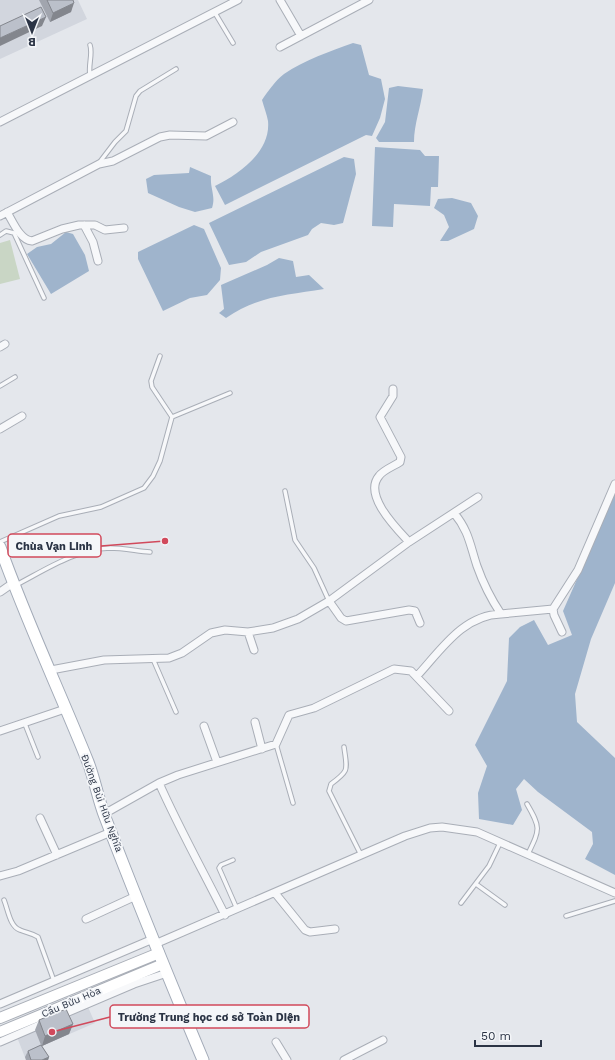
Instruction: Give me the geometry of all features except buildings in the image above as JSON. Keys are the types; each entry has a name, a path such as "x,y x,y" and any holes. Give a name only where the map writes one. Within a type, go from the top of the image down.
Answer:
{"main road":[{"name":"Đường Bùi Hữu Nghĩa","path":"0,547 13,585 51,670 65,709 88,763 104,814 203,1060"},
{"name":"Cầu Bửu Hòa","path":"0,1018 123,966 156,945"},
{"name":"Cầu Bửu Hòa","path":"0,1032 141,972 165,968"}],"street":[{"path":"0,122 238,0"},
{"path":"280,0 301,36"},
{"path":"280,47 369,0"},
{"path":"0,216 99,164 113,160 160,137 170,135 206,136 233,122"},
{"path":"7,212 21,236 28,241 32,241 62,229 84,225 95,225 105,230 124,228"},
{"path":"84,225 93,242 98,261"},
{"path":"393,389 393,396 380,417 401,457 400,462 379,475 374,484 375,494 380,506 409,542"},
{"path":"0,429 22,416"},
{"path":"562,632 554,615 553,608 578,570 615,484"},
{"path":"51,670 104,660 169,658 182,653 211,633 225,630 248,632 272,628 298,619 329,601 409,542 478,497"},
{"path":"454,513 463,523 470,536 483,579 490,596 501,614"},
{"path":"0,592 13,585"},
{"path":"329,601 341,618 346,621 409,610 415,611 420,623"},
{"path":"417,676 466,625 491,614 553,608"},
{"path":"248,632 254,650"},
{"path":"104,814 136,798 159,783 217,762 276,744 289,715 314,708 394,669 411,671 449,711"},
{"path":"0,732 65,709"},
{"path":"255,722 262,749"},
{"path":"204,726 217,762"},
{"path":"159,783 176,823 204,871 225,915"},
{"path":"40,818 57,855"},
{"path":"0,1004 54,982 156,945 361,855 430,828 458,828 477,832 615,893"},
{"path":"0,876 18,871 111,832"},
{"path":"275,893 305,930 310,932 335,928"},
{"path":"86,919 136,896"},
{"path":"0,1042 134,984 165,968"},
{"path":"344,1060 383,1040"},
{"path":"276,1042 286,1058 278,1060"}],"lane":[{"path":"215,13 233,42"},
{"path":"90,45 91,49 88,67 91,76"},
{"path":"99,164 111,146 126,131 136,96 140,91 176,69"},
{"path":"0,235 6,231 14,233 44,298"},
{"path":"0,542 59,516 101,507 144,488 153,476 160,461 172,417 152,387 151,381 160,356"},
{"path":"0,386 15,377"},
{"path":"172,417 230,392"},
{"path":"285,491 295,540 314,568 329,601"},
{"path":"13,585 74,556 96,550 111,548 150,552"},
{"path":"153,659 176,712"},
{"path":"25,724 38,757"},
{"path":"276,744 293,803"},
{"path":"344,747 347,768 345,774 331,784 330,791 361,855"},
{"path":"527,804 538,825 538,834 528,854"},
{"path":"460,903 489,866 501,842"},
{"path":"233,860 221,865 220,868 238,910"},
{"path":"476,884 505,905"},
{"path":"4,900 14,927 19,930 33,933 38,937 54,982"},
{"path":"566,916 615,901"}],"shaded area":[{"path":"0,0 78,0 87,19 0,59"},
{"path":"88,1007 95,1023 37,1048 26,1060 17,1037"}],"green space":[{"path":"10,240 20,279 0,284 0,243"}],"water":[{"path":"353,43 361,45 369,75 381,79 385,99 380,118 372,136 366,135 225,205 215,186 234,175 252,161 259,152 268,132 268,121 262,100 272,86 284,74 300,64"},
{"path":"398,86 423,89 414,142 379,142 376,138 385,122 389,88"},
{"path":"375,147 420,150 425,156 439,156 438,187 431,187 430,206 394,204 393,227 372,226"},
{"path":"344,157 354,159 356,174 343,223 334,225 321,223 312,229 308,235 261,252 246,262 229,265 209,223"},
{"path":"190,167 211,176 213,196 212,208 195,212 179,207 148,193 146,179 154,175 189,173"},
{"path":"452,198 471,203 478,216 474,229 448,241 440,241 449,227 444,215 434,208 438,199"},
{"path":"194,225 204,229 221,268 220,280 207,295 190,298 163,311 138,259 138,252"},
{"path":"66,232 73,234 85,255 89,271 51,294 27,254 37,247 51,244"},
{"path":"279,258 293,261 296,277 309,275 324,289 285,295 261,301 249,305 226,318 219,313 224,309 221,285 267,265"},
{"path":"615,493 615,583 591,639 575,694 577,722 615,758 615,875 585,859 593,844 592,832 538,792 524,779 516,789 522,810 513,825 479,819 478,793 487,766 475,745 507,681 509,638 520,627 534,620 548,645 572,635 563,611"}],"place":[{"name":"Chùa Vạn Linh","path":"165,541"},
{"name":"Trường Trung học cơ sở Toàn Diện","path":"52,1032"}]}
